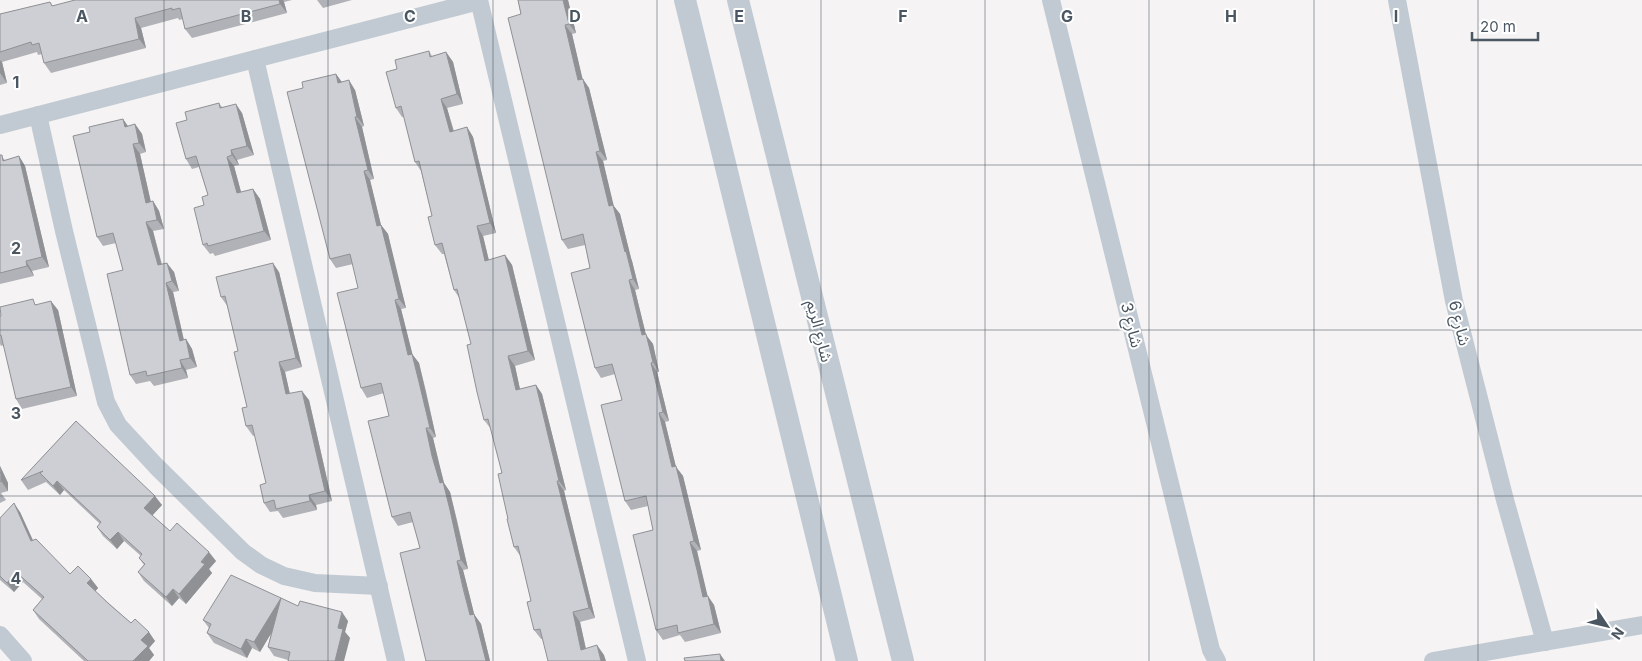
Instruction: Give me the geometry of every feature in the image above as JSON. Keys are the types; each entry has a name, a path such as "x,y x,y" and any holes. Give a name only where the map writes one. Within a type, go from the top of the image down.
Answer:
{"street":[{"path":"0,125 479,0 638,661"},
{"path":"684,0 847,661"},
{"name":"شارع الريم","path":"738,0 903,661"},
{"name":"شارع 3","path":"1051,0 1212,657"},
{"name":"شارع 6","path":"1397,0 1454,301 1505,500 1545,642"},
{"path":"255,59 396,661"},
{"path":"38,115 106,402 118,425 156,466 243,552 261,565 284,576 315,583 379,586"},
{"path":"1433,661 1642,625"},
{"path":"0,635 23,661"}],"building":[{"path":"75,0 279,0 280,4 185,29 180,8 172,10 172,8 135,18 139,39 44,63 39,43 32,45 31,42 0,52 0,14 50,2 52,6"},
{"path":"518,0 563,0 569,24 565,25 578,80 583,79 600,151 596,152 609,206 613,205 626,251 633,279 629,280 642,335 646,334 653,362 651,363 663,412 659,413 672,467 676,466 694,541 690,542 703,597 708,596 714,624 678,633 677,625 656,630 633,535 653,530 646,496 625,501 601,405 622,400 612,364 595,368 571,273 590,268 583,234 562,240 508,18 521,14"},
{"path":"429,51 430,57 446,52 457,94 441,99 450,132 467,127 490,223 477,226 485,261 505,255 528,351 508,356 516,390 536,385 559,481 557,481 589,608 573,612 581,650 597,645 601,661 548,661 540,629 534,630 527,602 531,601 518,546 514,547 507,519 498,474 502,473 488,419 484,420 477,392 467,345 471,344 457,289 454,290 442,243 435,245 428,217 432,216 419,161 415,162 401,106 396,108 386,72 397,69 395,60"},
{"path":"336,74 338,83 349,80 357,117 355,117 368,170 364,171 377,226 381,225 399,299 395,300 408,355 412,354 430,428 426,428 432,456 440,483 443,482 450,510 461,560 457,561 463,588 470,615 474,614 486,661 426,661 400,553 420,548 410,512 392,517 368,421 389,416 381,383 361,388 337,293 358,288 350,254 330,259 287,92 303,88 302,82"},
{"path":"219,103 220,108 236,104 247,146 231,150 232,155 227,157 237,193 253,189 264,231 208,246 207,243 203,245 194,208 204,205 202,197 208,195 196,156 186,159 176,123 187,120 185,112"},
{"path":"123,119 125,127 135,124 139,143 133,144 146,203 153,201 157,220 146,222 158,265 167,263 172,281 166,283 180,341 186,339 190,358 180,360 182,368 147,376 146,371 130,375 107,274 123,270 113,233 97,237 73,136 90,132 89,127"},
{"path":"0,155 2,155 3,161 19,156 42,257 26,261 27,266 0,273"},
{"path":"273,263 296,358 279,362 286,394 302,391 325,491 309,495 310,501 276,509 274,500 264,503 260,485 266,483 252,425 246,426 242,408 247,407 234,352 238,351 225,296 221,297 216,277"},
{"path":"33,299 35,305 51,301 71,387 16,399 0,335 0,307"},
{"path":"76,421 155,496 144,508 170,531 177,523 209,552 201,562 205,564 179,594 173,589 166,597 138,572 145,564 139,558 142,554 118,532 110,540 97,527 101,522 57,481 53,486 40,473 43,471 21,480"},
{"path":"14,503 31,541 36,539 70,574 78,566 91,579 87,583 109,604 131,623 135,619 149,632 141,640 148,646 133,661 88,661 33,610 44,597 16,572 7,583 0,576 0,518"},
{"path":"231,575 281,598 254,642 246,639 241,649 207,633 211,624 203,620"},
{"path":"281,598 298,606 300,601 342,612 338,628 343,629 335,661 288,661 290,652 268,647"},
{"path":"720,654 721,661 685,661 684,658"}]}
